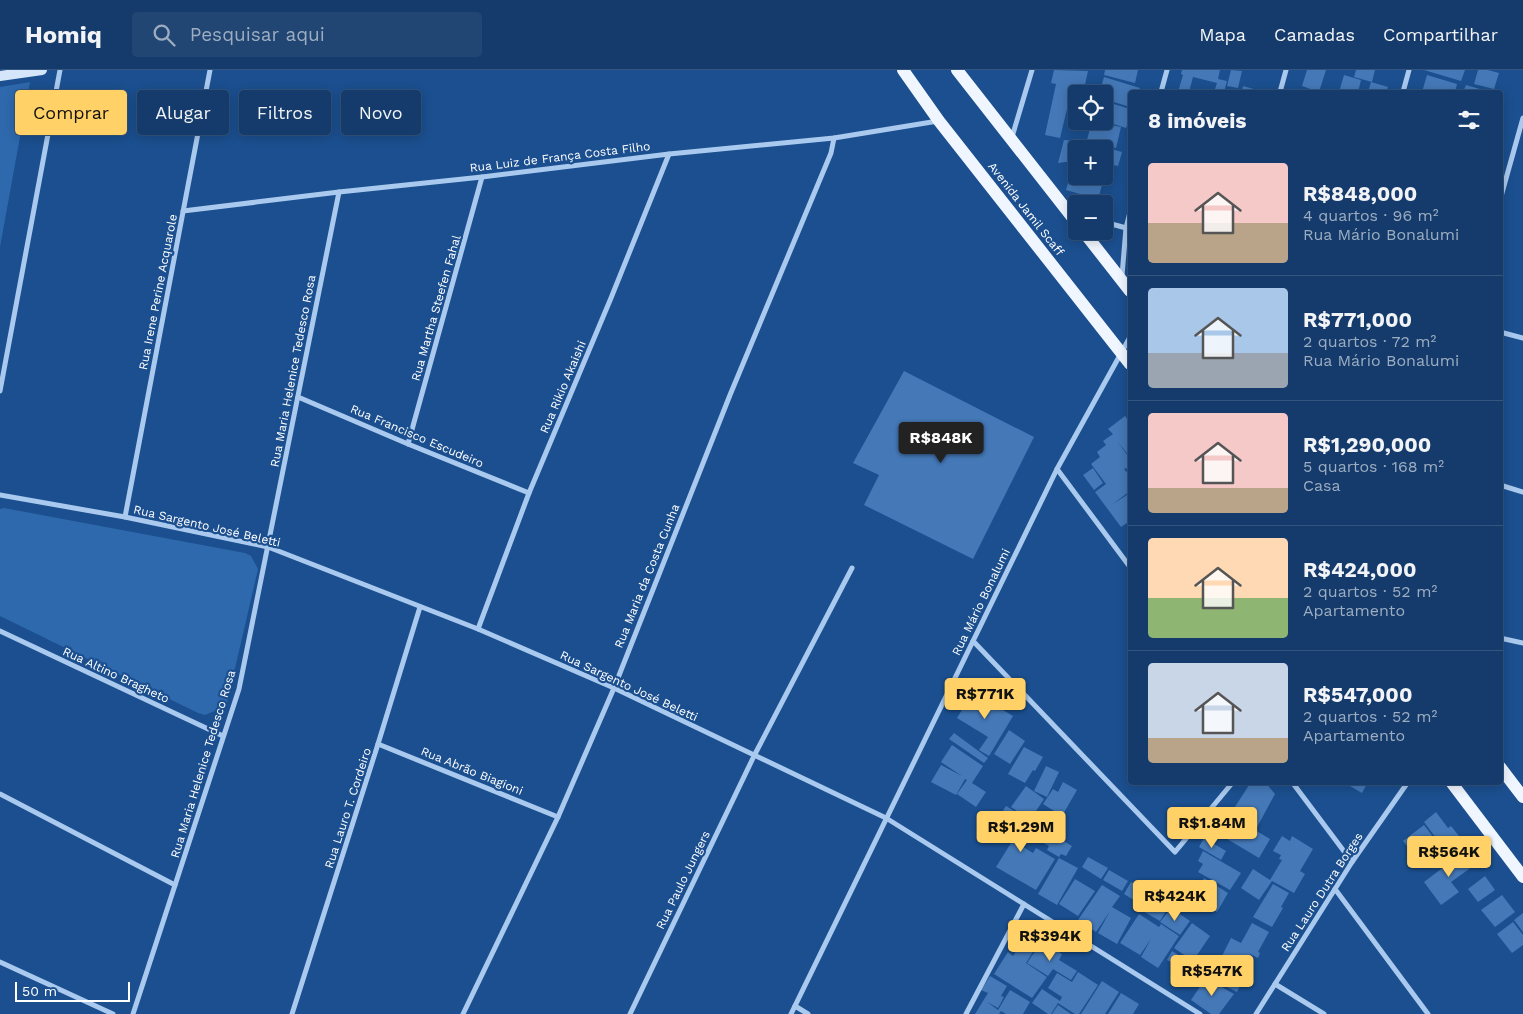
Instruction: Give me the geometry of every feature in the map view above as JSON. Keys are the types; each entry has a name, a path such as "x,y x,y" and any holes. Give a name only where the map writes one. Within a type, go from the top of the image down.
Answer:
{"main road":[{"name":"Avenida Jamil Scaff","path":"903,70 939,121 1128,361"},
{"path":"956,70 1068,207"},
{"path":"1090,240 1128,289"},
{"path":"1503,771 1523,796"},
{"path":"1453,785 1523,876"}],"street":[{"path":"0,76 42,70"},
{"path":"0,391 2,367 60,70"},
{"name":"Rua Irene Perine Acquarole","path":"125,517 210,70"},
{"path":"1011,139 1032,70"},
{"path":"1162,90 1167,70"},
{"path":"1281,90 1286,70"},
{"path":"1404,90 1409,70"},
{"path":"1503,189 1523,118"},
{"name":"Rua Luiz de França Costa Filho","path":"183,211 339,192 482,178 669,154 834,138 939,121"},
{"name":"Rua Maria da Costa Cunha","path":"463,1014 558,817 614,688 734,386 830,153 834,138"},
{"name":"Rua Rikio Akaishi","path":"478,629 529,493 669,154"},
{"name":"Rua Martha Steefen Fahal","path":"408,444 482,178"},
{"name":"Rua Maria Helenice Tedesco Rosa","path":"133,1014 239,689 339,192"},
{"path":"1113,225 1128,229 1121,280"},
{"path":"1503,333 1523,338"},
{"name":"Rua Mário Bonalumi","path":"791,1014 1057,469 1128,341"},
{"name":"Rua Francisco Escudeiro","path":"298,397 529,493"},
{"path":"1057,469 1128,564"},
{"path":"1503,486 1523,492"},
{"name":"Rua Sargento José Beletti","path":"0,495 125,517 268,548 478,629 614,688 886,818 1200,1014"},
{"name":"Rua Paulo Jungers","path":"630,1014 754,756 852,568"},
{"name":"Rua Lauro T. Cordeiro","path":"292,1014 420,607"},
{"name":"Rua Altino Bragheto","path":"0,631 223,736"},
{"path":"1503,639 1523,643"},
{"path":"973,641 1175,852 1231,785"},
{"name":"Rua Abrão Biagioni","path":"378,744 558,817"},
{"path":"1294,785 1352,862"},
{"name":"Rua Lauro Dutra Borges","path":"1256,1014 1352,862 1406,785"},
{"path":"0,794 175,885"},
{"path":"1334,890 1428,1014"},
{"path":"966,1014 1024,904"},
{"path":"0,962 113,1014"},
{"path":"1275,984 1324,1014"},
{"path":"795,1006 808,1014"}],"shaded area":[{"path":"30,82 29,90 15,90 15,135 20,135 0,247 0,87"},
{"path":"4,508 245,553 251,556 258,569 227,703 222,708 205,715 198,713 0,616 0,509"}],"building":[{"path":"1054,70 1088,71 1085,85 1068,85 1068,109 1060,138 1045,135 1056,84 1051,83"},
{"path":"1105,70 1138,70 1135,83 1104,75"},
{"path":"1182,70 1220,70 1218,79 1227,81 1225,90 1215,90 1217,83 1193,77 1190,90 1179,90 1183,75 1181,74"},
{"path":"1231,70 1242,71 1238,88 1227,86"},
{"path":"1307,70 1326,70 1320,90 1302,86"},
{"path":"1356,70 1375,70 1372,82 1354,77"},
{"path":"1424,70 1465,70 1461,81"},
{"path":"1478,70 1499,73 1494,89 1474,84"},
{"path":"1344,75 1361,80 1358,90 1340,90"},
{"path":"1427,75 1457,84 1456,90 1423,90"},
{"path":"1104,77 1140,88 1139,90 1128,90 1128,106 1113,102 1113,85 1102,85"},
{"path":"1371,82 1388,87 1387,90 1369,90"},
{"path":"1466,85 1483,90 1464,90"},
{"path":"1243,86 1257,90 1242,90"},
{"path":"1113,104 1128,108 1126,128 1113,124"},
{"path":"1113,125 1121,127 1116,148 1113,147 1113,140 1087,140 1090,130 1113,130"},
{"path":"1064,140 1068,140 1068,162 1058,163"},
{"path":"1113,150 1122,152 1118,166 1113,165"},
{"path":"1068,183 1068,185 1102,185 1099,195 1084,195 1066,190"},
{"path":"904,371 1034,437 973,559 864,505 879,475 853,463"},
{"path":"1125,416 1128,420 1128,454 1118,442 1128,456 1128,470 1126,468 1124,469 1128,474 1128,493 1113,504 1128,494 1128,522 1121,527 1095,492 1106,484 1091,464 1100,457 1097,452 1106,445 1103,441 1113,434 1108,429"},
{"path":"1093,468 1103,483 1094,490 1083,475"},
{"path":"973,692 1013,716 989,756 979,750 988,737 957,718"},
{"path":"1009,730 1025,741 1010,764 994,754"},
{"path":"954,733 988,758 984,763 949,739"},
{"path":"952,745 983,766 972,783 986,792 976,807 957,794 967,780 965,779 956,795 931,782 941,765 962,776 941,762"},
{"path":"1024,747 1043,757 1025,783 1008,774"},
{"path":"1046,766 1059,772 1047,797 1034,791"},
{"path":"1063,782 1077,790 1062,816 1043,804 1053,789 1058,792"},
{"path":"1249,785 1268,785 1275,794 1256,829 1231,813"},
{"path":"1348,785 1366,785 1362,793"},
{"path":"1026,786 1044,799 1030,820 1011,807"},
{"path":"1006,806 1026,818 1012,840 1033,853 1036,848 1055,859 1036,890 996,867 1011,843 1002,838 1006,830 995,823"},
{"path":"1436,812 1448,828 1451,826 1467,846 1444,864 1428,844 1436,838 1424,822"},
{"path":"1228,814 1270,839 1259,858 1217,833"},
{"path":"1424,825 1434,838 1414,855 1403,841"},
{"path":"1047,831 1072,846 1066,856 1061,854 1059,857 1047,850 1049,846 1040,841"},
{"path":"1282,836 1290,841 1292,836 1313,849 1300,871 1305,874 1294,893 1272,881 1259,900 1241,888 1253,869 1270,880 1282,860 1279,859 1281,855 1273,851"},
{"path":"1204,838 1226,851 1221,860 1199,847"},
{"path":"1466,850 1476,864 1451,882 1459,892 1441,905 1424,882"},
{"path":"1203,851 1241,873 1230,890 1198,872 1203,864 1198,861"},
{"path":"1088,857 1108,868 1101,879 1082,867"},
{"path":"1059,858 1078,868 1057,905 1038,894"},
{"path":"1109,870 1128,881 1122,891 1103,880"},
{"path":"1485,876 1495,890 1478,902 1468,889"},
{"path":"1204,878 1228,893 1217,912 1206,905 1213,893 1199,886"},
{"path":"1075,879 1095,891 1078,916 1059,904"},
{"path":"1131,882 1149,892 1142,905 1124,894"},
{"path":"1273,884 1289,893 1272,927 1253,917"},
{"path":"1102,885 1120,896 1112,907 1131,918 1117,944 1098,933 1110,911 1096,932 1078,920"},
{"path":"1151,895 1169,906 1160,921 1141,910"},
{"path":"1502,895 1515,912 1495,927 1481,910"},
{"path":"1171,908 1190,921 1180,935 1160,922"},
{"path":"1523,913 1523,932 1514,920"},
{"path":"1139,914 1159,927 1161,924 1179,936 1158,968 1141,957 1151,939 1140,955 1120,943"},
{"path":"1513,922 1523,935 1523,945 1512,953 1497,934"},
{"path":"1192,923 1210,936 1193,961 1174,948"},
{"path":"1252,923 1269,932 1258,952 1260,953 1258,958 1250,954 1242,969 1221,958 1231,938 1241,943"},
{"path":"1028,932 1041,939 1026,963 1047,977 1032,998 994,974 1008,952 1013,956"},
{"path":"1042,941 1062,954 1059,960 1077,971 1071,980 1053,969 1048,976 1027,963"},
{"path":"1172,951 1208,973 1200,986 1184,976 1179,984 1170,978 1177,965 1167,960"},
{"path":"1219,958 1247,972 1237,992 1209,978"},
{"path":"1078,972 1098,985 1079,1014 1075,1014 1058,1003 1051,1014 1048,1014 1032,1003 1042,989 1060,1001 1062,997 1048,988 1057,973 1072,982"},
{"path":"990,976 1007,986 1001,996 1004,997 998,1008 987,1002 998,1010 1010,990 1030,1002 1023,1014 1006,1014 1001,1011 999,1014 975,1014 988,993 981,990"},
{"path":"1206,978 1234,994 1219,1014 1211,1014 1191,1000"},
{"path":"1102,981 1119,992 1105,1014 1081,1014"},
{"path":"1121,993 1139,1004 1133,1014 1108,1014"},
{"path":"1058,1005 1071,1014 1052,1014"}]}
